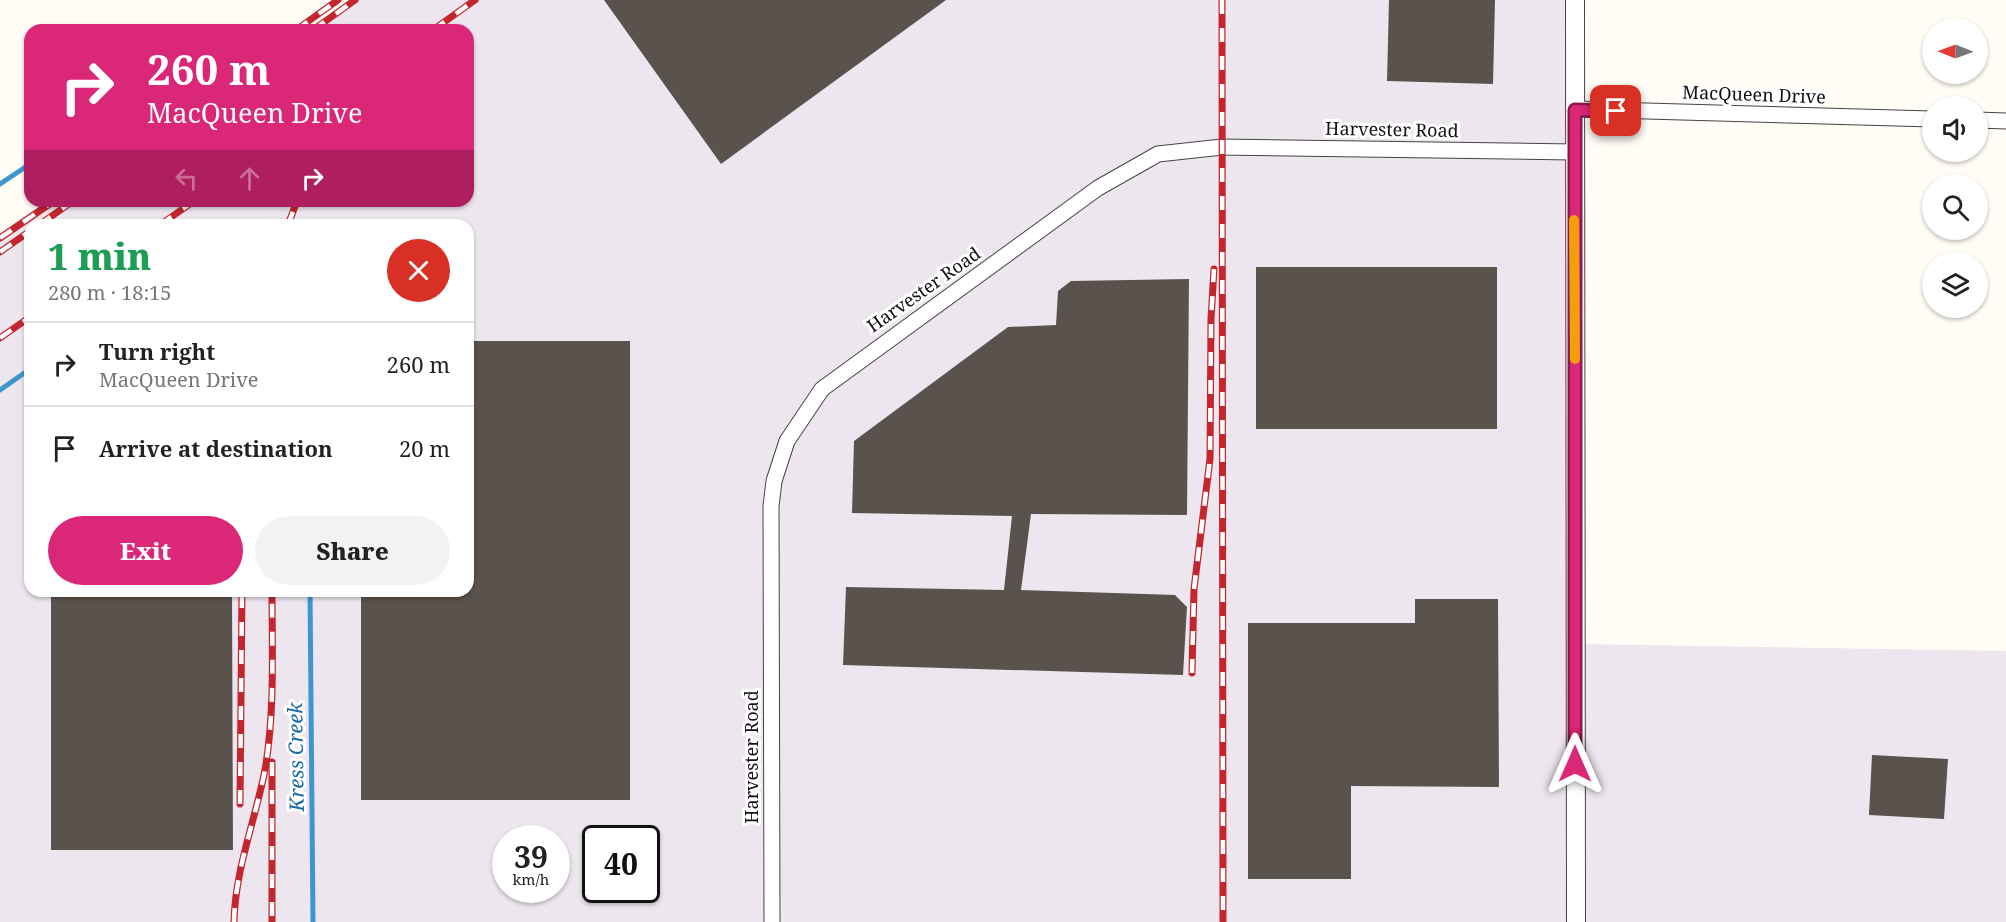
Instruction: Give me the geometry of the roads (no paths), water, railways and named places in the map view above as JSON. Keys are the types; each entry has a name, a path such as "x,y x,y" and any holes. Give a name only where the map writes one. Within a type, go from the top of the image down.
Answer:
{"street":[{"path":"1575,0 1576,922"},
{"name":"MacQueen Drive","path":"1575,110 1922,119"},
{"path":"1988,120 2006,121"},
{"name":"Harvester Road","path":"772,922 771,506 774,481 787,441 822,389 1098,188 1158,154 1222,147 1574,152"}],"waterway":[{"name":"Kress Creek","path":"0,184 24,168"},
{"path":"0,390 24,373"},
{"name":"Kress Creek","path":"310,597 313,922"}],"railway":[{"path":"304,24 338,0"},
{"path":"321,24 355,0"},
{"path":"441,24 475,0"},
{"path":"1222,0 1223,922"},
{"path":"28,219 45,207"},
{"path":"48,219 64,207"},
{"path":"168,219 186,207"},
{"path":"290,219 295,207"},
{"path":"0,238 24,222"},
{"path":"0,252 24,235"},
{"path":"1192,673 1194,589 1210,459 1211,319 1214,269"},
{"path":"0,338 24,321"},
{"path":"240,804 242,597"},
{"path":"234,922 238,883 261,789 268,748 272,680 272,597"},
{"path":"272,762 272,922"}]}
